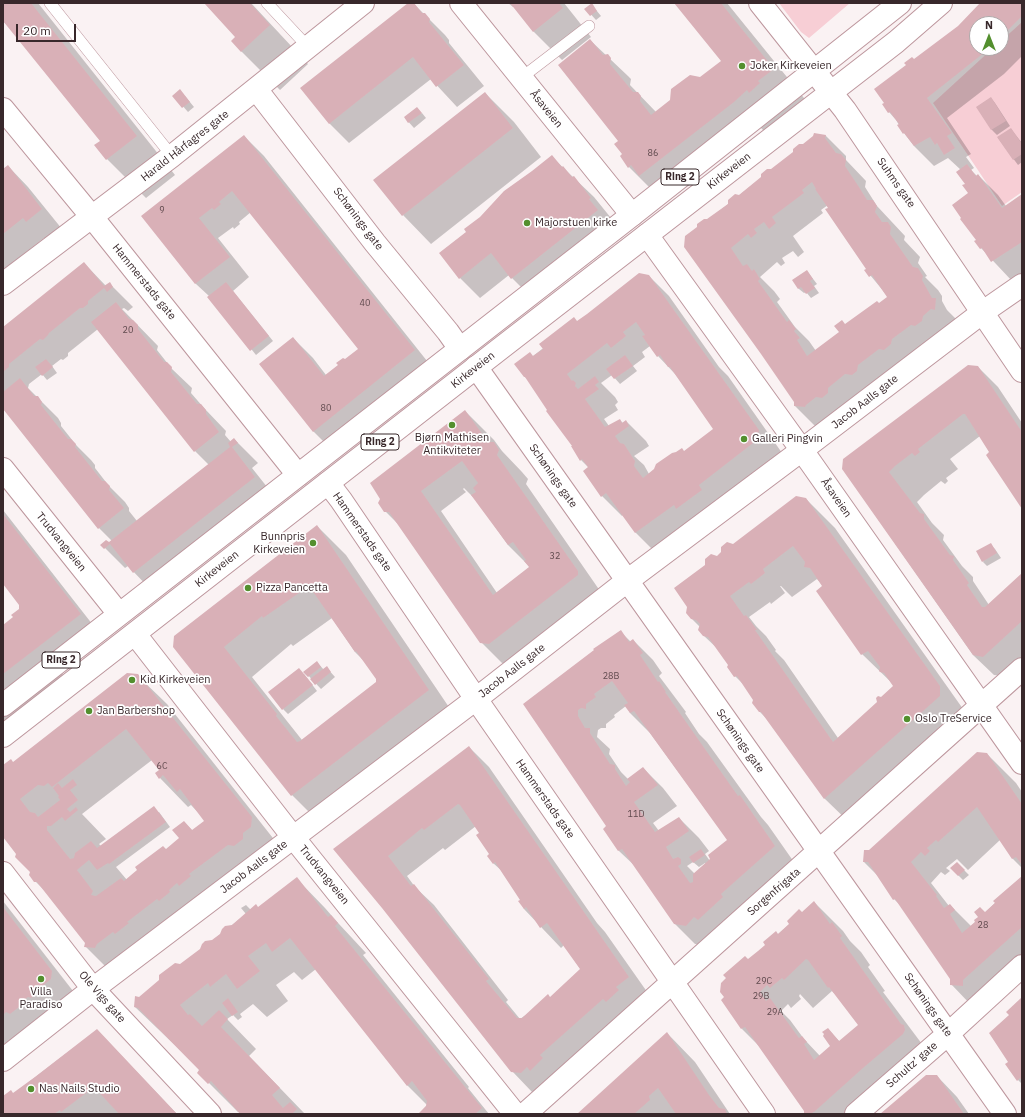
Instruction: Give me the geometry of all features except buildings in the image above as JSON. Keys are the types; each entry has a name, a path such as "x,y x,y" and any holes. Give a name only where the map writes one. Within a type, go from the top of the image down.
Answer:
{"street":[{"name":"Harald Hårfagres gate","path":"3,284 172,156 364,3"},
{"name":"Åsaveien","path":"461,3 632,215"},
{"name":"Suhms gate","path":"760,3 813,71 832,92 904,194 1022,371"},
{"name":"Ring 2","path":"3,705 632,215 900,3"},
{"name":"Kirkeveien","path":"3,736 476,367 832,92 896,42 942,3"},
{"name":"Schønings gate","path":"256,89 460,348"},
{"name":"Hammerstads gate","path":"3,109 92,217 298,475"},
{"name":"Åsaveien","path":"647,235 802,450 1022,763"},
{"name":"Jacob Aalls gate","path":"3,1060 93,989 476,699 627,581 983,312 1022,285"},
{"name":"Schønings gate","path":"476,367 1005,1114"},
{"name":"Trudvangveien","path":"3,469 119,614"},
{"name":"Hammerstads gate","path":"328,483 764,1114"},
{"name":"Trudvangveien","path":"135,634 293,837 515,1114"},
{"name":"Sorgenfrigata","path":"525,1114 1022,669"},
{"name":"Ole Vigs gate","path":"3,873 93,989 210,1114"},
{"name":"Schultz’ gate","path":"856,1114 948,1034 1022,966"}],"lane":[{"path":"50,3 172,156"},
{"path":"267,3 308,47"},
{"path":"521,78 589,26"}],"shaded area":[{"path":"779,3 850,3 809,38 801,32"},
{"path":"1022,22 1022,192 1002,206 933,103 984,56 1009,56 1009,34"}],"place":[{"name":"Joker Kirkeveien","path":"742,66"},
{"name":"Majorstuen kirke","path":"527,223"},
{"name":"Bjørn Mathisen Antikviteter","path":"452,425"},
{"name":"Galleri Pingvin","path":"744,439"},
{"name":"Bunnpris Kirkeveien","path":"313,543"},
{"name":"Pizza Pancetta","path":"248,588"},
{"name":"Kid Kirkeveien","path":"132,680"},
{"name":"Jan Barbershop","path":"89,711"},
{"name":"Oslo TreService","path":"907,719"},
{"name":"Villa Paradiso","path":"41,979"},
{"name":"Nas Nails Studio","path":"31,1089"}]}
